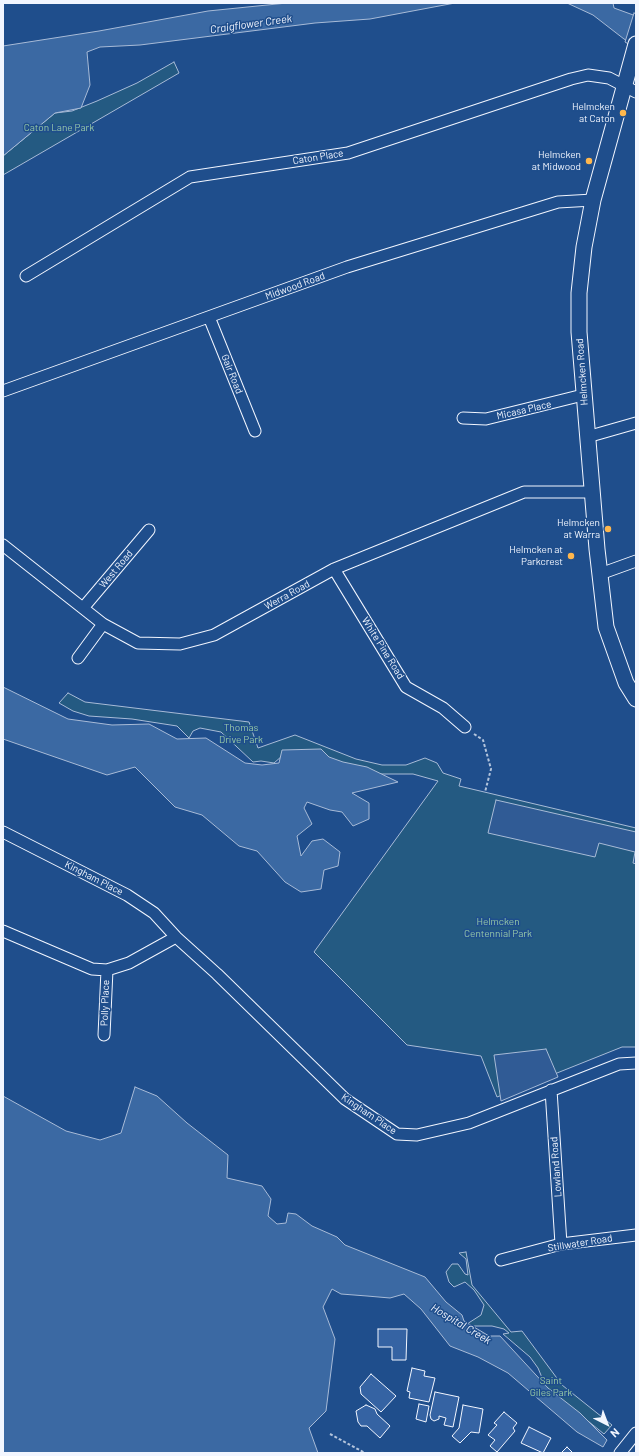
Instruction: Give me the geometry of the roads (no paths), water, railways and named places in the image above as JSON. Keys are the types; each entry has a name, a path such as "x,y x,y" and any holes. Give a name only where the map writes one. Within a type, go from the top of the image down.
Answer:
{"main road":[{"name":"Helmcken Road","path":"635,49 630,88 593,200 584,248 579,293 579,332 583,395 606,627 626,683 636,700"}],"street":[{"name":"Caton Place","path":"26,276 190,177 348,153 571,79 588,75 609,78 630,88"},
{"name":"Midwood Road","path":"3,391 347,267 558,202 593,200"},
{"name":"Gair Road","path":"209,317 255,431"},
{"name":"Micasa Place","path":"463,418 486,419 583,395"},
{"path":"587,437 636,423"},
{"name":"Werra Road","path":"3,545 104,624 138,643 180,644 214,635 334,569 524,492 592,492"},
{"name":"West Road","path":"83,608 150,530"},
{"path":"600,574 636,561"},
{"name":"White Pine Road","path":"334,569 406,687 442,708 465,727"},
{"path":"78,658 104,624"},
{"name":"Kingham Place","path":"3,832 127,895 154,913 345,1099 397,1134 417,1135 469,1123 619,1064 636,1063"},
{"path":"3,931 92,969 107,970 129,963 176,936"},
{"name":"Polly Place","path":"104,1035 107,970"},
{"name":"Lowland Road","path":"551,1090 561,1244"},
{"name":"Stillwater Road","path":"501,1260 561,1244 636,1235"},
{"path":"620,1453 636,1433"}],"water":[{"name":"Craigflower Creek","path":"287,3 455,3 370,19 315,23 140,45 100,47 87,52 90,85 81,108 55,113 3,156 3,46 99,31 208,11"},
{"path":"567,3 613,3 614,8 636,16 636,46 624,39 593,15"},
{"path":"3,687 68,719 112,725 149,724 177,739 206,738 245,763 262,765 279,763 282,750 321,749 329,757 343,762 367,767 398,782 352,793 369,803 369,819 353,826 342,812 330,810 307,802 304,808 312,824 297,836 301,856 312,841 323,839 340,852 338,866 324,870 321,889 301,892 285,882 257,851 239,846 202,815 175,807 135,767 107,775 3,739"},
{"name":"Hospital Creek","path":"135,1087 157,1096 187,1123 228,1155 227,1178 262,1186 271,1199 268,1216 277,1224 286,1223 288,1213 296,1214 312,1226 337,1237 345,1245 425,1277 446,1302 462,1315 464,1321 489,1336 500,1336 548,1388 580,1413 607,1440 603,1447 577,1432 508,1373 478,1357 450,1346 421,1309 404,1294 390,1298 341,1294 332,1289 323,1307 335,1339 326,1411 309,1428 318,1453 3,1453 3,1096 66,1131 100,1140 121,1133"}],"place":[{"name":"Helmcken at Caton","path":"623,113"},
{"name":"Helmcken at Midwood","path":"589,161"},
{"name":"Helmcken at Warra","path":"608,529"},
{"name":"Helmcken at Parkcrest","path":"571,556"}],"park label":[{"name":"Caton Lane Park","path":"59,128"},
{"name":"Thomas Drive Park","path":"241,734"},
{"name":"Helmcken Centennial Park","path":"498,928"},
{"name":"Saint Giles Park","path":"551,1386"}]}
